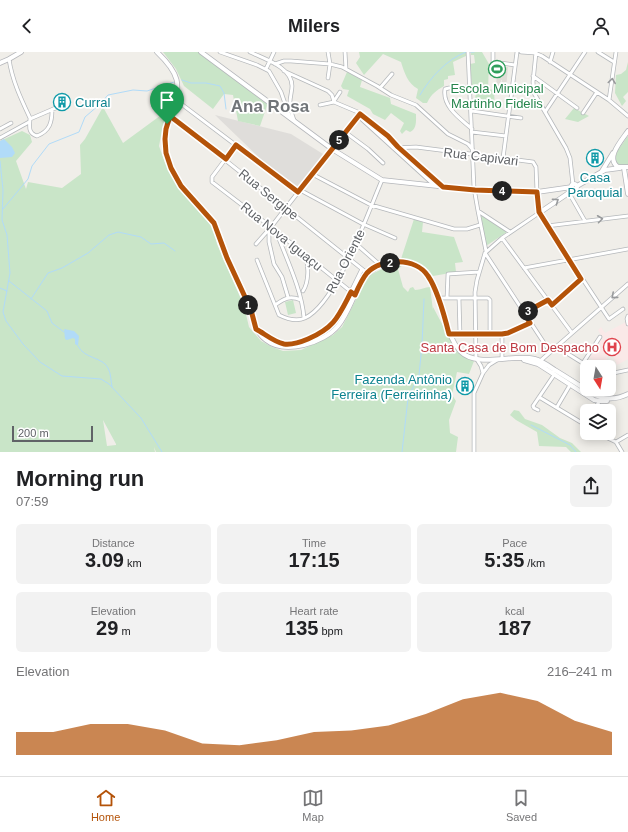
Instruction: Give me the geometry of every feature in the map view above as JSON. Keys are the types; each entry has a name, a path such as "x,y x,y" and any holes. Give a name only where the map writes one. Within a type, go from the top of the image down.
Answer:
{"main road":[{"path":"0,63 21,52"},
{"path":"157,52 168,62 175,73 178,86 176,100 166,129 165,139 166,153 171,168 181,186 214,223 227,258 251,310 256,329 266,341 289,348 303,346 326,336 340,324 353,294 367,273 380,265 401,262 409,263 421,268 429,276 438,298 449,334 464,355 478,359 497,360 531,358 601,400"},
{"path":"201,52 332,149 382,180 475,190 537,192 574,187 606,170 626,168"},
{"path":"599,174 628,131"},
{"path":"614,151 613,163 618,167 626,168"},
{"path":"626,168 628,194"},
{"path":"537,192 539,210 544,209 569,193 574,187"},
{"path":"539,362 554,375 590,398 601,400 628,395"}],"street":[{"path":"220,52 266,69 281,92 292,119"},
{"path":"250,52 275,64 290,78 292,83 290,102 292,119"},
{"path":"266,69 274,52"},
{"path":"328,52 330,64 328,78"},
{"path":"345,52 346,69"},
{"path":"468,52 475,190 485,252 550,352"},
{"path":"494,52 493,62 515,65"},
{"path":"503,158 517,52"},
{"path":"521,52 535,53 542,56 598,92 628,116"},
{"path":"550,62 553,52"},
{"path":"545,112 585,52"},
{"path":"598,52 614,62"},
{"path":"609,100 616,52"},
{"path":"535,53 533,76 534,93 569,154 574,187"},
{"path":"9,59 17,89 29,121 29,128 33,135 37,136 48,130 52,121 52,110"},
{"path":"275,64 284,61 291,61 330,64 346,69 391,95 416,105 448,134 468,144 473,150"},
{"path":"284,71 328,91 334,101 355,112 388,136 398,147 443,187"},
{"path":"380,88 392,74"},
{"path":"533,76 577,108"},
{"path":"470,87 446,89 445,94 447,104 472,130 506,136"},
{"path":"320,105 334,101 340,92"},
{"path":"583,113 598,92"},
{"path":"176,100 299,191 363,224 395,238"},
{"path":"0,138 29,121 58,108"},
{"path":"472,111 521,118"},
{"path":"256,244 359,115"},
{"path":"359,115 435,186"},
{"name":"Rua Sergipe","path":"170,116 226,159 367,273"},
{"path":"0,129 11,124"},
{"path":"345,132 374,154 383,163"},
{"path":"226,159 236,145"},
{"name":"Rua Capivari","path":"393,148 416,148 473,154 534,163 536,169 537,192"},
{"name":"Rua Nova Iguaçu","path":"226,159 212,177 214,183 270,228 275,230 353,294"},
{"path":"312,174 371,205 454,229 480,225"},
{"name":"Rua Oriente","path":"304,318 311,314 322,303 338,281 382,180"},
{"path":"569,193 585,221"},
{"path":"483,373 478,359 475,334 475,297 476,285 485,252 539,210 547,226 608,319 623,309"},
{"path":"478,211 510,232"},
{"path":"547,226 628,216"},
{"path":"270,228 269,242 274,264 282,277 288,297"},
{"path":"257,260 279,315 295,320 304,318 301,300 275,230"},
{"path":"502,238 572,333"},
{"path":"355,243 380,265"},
{"path":"524,268 628,249"},
{"path":"303,291 307,282 308,264 305,254"},
{"path":"353,294 362,269"},
{"path":"447,298 448,274 479,272"},
{"path":"552,305 581,279"},
{"path":"539,362 628,284"},
{"path":"275,305 288,297 301,300"},
{"path":"438,298 487,297 490,300 490,334"},
{"path":"459,298 460,334"},
{"path":"524,313 548,300"},
{"path":"628,316 628,324"},
{"path":"449,334 502,334 508,333 530,323"},
{"path":"502,334 502,359"},
{"path":"585,360 600,337"},
{"path":"565,352 580,361"},
{"path":"474,452 474,396 483,373 489,365 497,360"},
{"path":"616,373 628,370"},
{"path":"538,410 533,406 554,375"},
{"path":"557,407 570,385"},
{"path":"539,397 580,422"},
{"path":"598,404 601,400"},
{"path":"616,442 628,435"},
{"path":"612,440 616,442 622,452"}],"shaded area":[{"path":"505,67 508,67 506,89 501,89 501,80 500,90 493,89 493,86 496,86 497,73 501,73 501,76 503,76"},
{"path":"215,115 291,134 323,154 297,189 269,167"},
{"name":"Santa Casa de Bom Despacho","path":"626,322 628,326 628,359 617,365 611,351 607,356 607,360 593,360 589,357 600,340 603,339 598,330 601,327 605,333"}],"green space":[{"path":"163,52 199,52 268,103 260,126 238,121 233,95 224,94 213,109 184,86 176,69"},
{"path":"359,52 466,52 466,56 453,62 455,75 448,76 448,79 444,80 444,86 434,93 427,103 423,103 416,98 418,89 409,81 401,62 383,54 364,75 356,63 360,57"},
{"path":"471,52 482,52 489,64 488,89 494,90 495,110 477,107 475,99 476,87 472,86 470,64 475,63 474,55 471,55"},
{"path":"628,62 628,92 623,97 626,101 622,106 615,93 616,75 621,74 626,70"},
{"name":"Escola Minicipal Martinho Fidelis","path":"491,65 503,67 502,73 491,71"},
{"path":"347,72 362,80 360,87 390,98 391,104 416,114 416,124 414,129 410,132 406,130 402,134 400,131 404,123 391,113 385,120 373,114 370,109 347,96 349,90 343,89 341,86"},
{"path":"103,107 123,143 168,110 163,125 159,146 165,163 184,194 204,215 214,230 217,244 244,306 249,327 261,341 272,347 283,351 301,350 333,335 342,327 368,276 386,267 403,265 398,269 403,287 408,292 410,288 413,287 415,290 419,290 430,287 433,310 433,307 457,352 474,361 469,374 457,372 452,395 456,401 449,420 450,433 458,437 456,452 156,452 154,447 155,452 0,452 0,141 22,131 30,135 32,142 16,161 26,189 28,182 62,188 81,174 80,145","holes":["103,420 116,444 107,446"]},
{"path":"574,108 589,116 578,122 565,119"},
{"path":"628,136 628,165 619,165 614,160 618,150"},
{"path":"481,215 507,232 486,246"},
{"path":"414,219 423,222 422,232 454,237 463,262 455,263 456,272 433,276 421,267 401,259"},
{"path":"293,300 296,313 288,315 285,302"},
{"path":"514,410 519,411 525,419 542,425 560,438 572,443 581,452 571,452 566,447 539,446 537,432 510,415"}],"water":[{"path":"4,139 12,147 15,153 12,157 0,158 0,141"},
{"path":"64,329 74,331 79,336 78,346 75,344 75,339 65,339"}],"waterway":[{"path":"420,95 429,82 446,64 452,59 466,52"},
{"path":"182,80 191,83 206,83 220,86 224,93 226,109"},
{"path":"3,209 28,179 32,166 49,144 79,132 85,117 108,95 133,90 147,91 174,82"},
{"path":"0,161 3,190 2,220 7,235 10,273 3,312 6,321 23,344 40,362 62,376 101,379 109,384 141,418 162,452"},
{"path":"31,299 48,273 62,268 88,253 109,235 118,232 141,237 151,244 164,243 175,251"},
{"path":"9,281 47,311 52,323 64,332"},
{"path":"0,288 7,291"},
{"path":"402,452 408,398 419,375 424,299"},
{"path":"78,346 89,356 106,364 110,372 112,387"},
{"path":"531,425 570,445 576,452"}],"place":[{"name":"Escola Minicipal Martinho Fidelis","path":"497,69"},
{"name":"Curral","path":"62,102"},
{"name":"Casa Paroquial","path":"595,158"},
{"name":"Santa Casa de Bom Despacho","path":"612,347"},
{"name":"Fazenda Antônio Ferreira (Ferreirinha)","path":"465,386"}],"district":[{"name":"Ana Rosa","path":"270,106"}],"route":[{"path":"360,114 366,117 388,136 398,147 443,187 475,190 537,192 539,212 581,279 552,305 548,300 524,313 530,323 508,333 449,334 445,318 429,276 421,268 409,263 389,263 380,265 365,275 355,295 351,292 336,322 330,328 299,343 284,344 256,329 251,310 227,258 216,226 181,186 174,175 166,153 165,134 167,124 170,116 226,159 236,145 298,192 360,114"}]}
